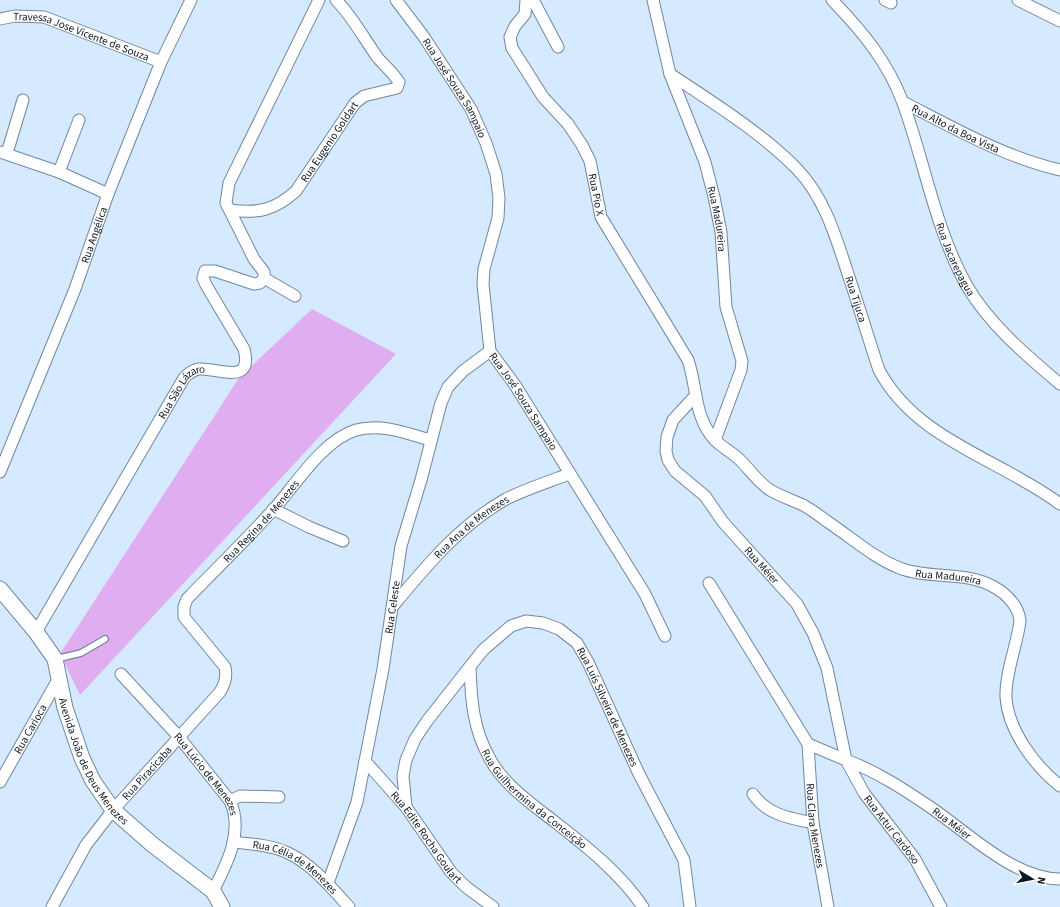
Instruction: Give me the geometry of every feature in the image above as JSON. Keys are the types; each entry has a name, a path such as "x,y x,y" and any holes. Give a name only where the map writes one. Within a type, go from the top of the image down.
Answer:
{"street":[{"name":"Rua Angélica","path":"0,472 75,289 108,194 161,62 191,0"},
{"path":"295,296 264,278 264,272 254,259 226,203 229,183 319,0"},
{"name":"Rua Eugenio Goldart","path":"230,210 254,211 275,207 284,201 296,190 355,104 364,96 397,88 399,82 395,76 378,58 358,25 336,0"},
{"name":"Rua José Souza Sampaio","path":"396,0 424,37 471,109 486,143 496,174 499,198 498,218 484,269 482,284 490,351 515,385 645,594 665,636"},
{"name":"Rua Pio X","path":"526,0 525,14 515,26 510,37 512,48 543,97 568,124 582,144 592,167 601,218 688,360 693,375 696,395"},
{"path":"533,0 558,47"},
{"name":"Rua Madureira","path":"653,0 670,74 705,162 714,197 720,232 726,307 742,361 741,370 715,440"},
{"name":"Rua Alto da Boa Vista","path":"832,0 871,43 883,62 903,102 994,149 1023,160 1060,170"},
{"path":"1018,0 1060,21"},
{"name":"Travessa Jose Vicente de Souza","path":"0,19 15,16 44,17 161,62"},
{"name":"Rua Tijuca","path":"670,74 734,117 797,169 813,189 831,223 879,370 893,392 930,426 950,440 1060,504"},
{"path":"23,100 4,153 59,172 108,194"},
{"name":"Rua Jacarepagua","path":"903,102 943,233 967,286 999,327 1029,358 1060,384"},
{"path":"59,172 79,120"},
{"name":"Rua São Lázaro","path":"36,632 184,378 190,372 197,369 231,374 239,372 244,366 244,349 206,286 203,278 205,271 215,271 254,284 260,283 264,278"},
{"name":"Rua Celeste","path":"328,883 357,802 383,669 401,546 421,480 430,440 441,403 448,387 463,371 490,351"},
{"name":"Rua Madureira","path":"696,395 699,413 706,429 715,440 735,455 759,481 769,489 804,506 868,551 890,564 919,573 956,576 983,582 994,587 1010,599 1019,613 1020,622 1006,695 1008,714 1017,734 1039,766 1060,786"},
{"name":"Rua Méier","path":"696,395 672,420 667,437 666,451 668,460 675,471 705,496 723,522 797,604 813,633 827,668 846,760"},
{"name":"Rua Regina de Menezes","path":"224,685 227,676 225,667 189,625 184,617 184,607 187,599 273,509 336,440 356,430 375,427 394,429 430,440"},
{"name":"Rua Ana de Menezes","path":"392,606 434,556 484,514 507,499 569,474"},
{"path":"273,509 309,527 343,541"},
{"path":"709,583 808,744"},
{"name":"Avenida João de Deus Menezes","path":"0,589 36,632 55,659 60,676 65,708 82,758 93,781 112,810 153,845 213,891 222,907"},
{"name":"Rua Luís Silveira de Menezes","path":"406,807 403,776 406,760 415,739 483,650 511,626 526,622 543,623 559,629 577,643 588,662 639,774 684,860 690,907"},
{"name":"Rua Guilhermina da Conceição","path":"470,667 472,707 480,738 490,759 502,775 527,800 583,843 605,864 626,886 642,907"},
{"name":"Rua Lúcio de Menezes","path":"121,674 179,737 230,801 235,812 236,823 234,842 213,891"},
{"name":"Rua Carioca","path":"0,782 60,676"},
{"name":"Rua Piracicaba","path":"52,907 86,845 112,810 220,692 224,685"},
{"name":"Rua Méier","path":"808,744 894,782 1002,859 1024,871 1060,879"},
{"name":"Rua Clara Menezes","path":"808,744 813,823 828,907"},
{"name":"Rua Artur Cardoso","path":"846,760 864,793 915,859 938,905"},
{"name":"Rua Edite Rocha Goulart","path":"365,761 406,807 452,872 466,887 493,907"},
{"path":"753,794 765,808 775,813 813,823"},
{"path":"230,801 240,796 279,797"},
{"name":"Rua Célia de Menezes","path":"234,842 267,846 286,852 328,883 349,907"}],"lane":[{"path":"55,659 81,653 105,639"}],"shaded area":[{"path":"312,309 396,354 80,695 60,654 239,378"}]}
